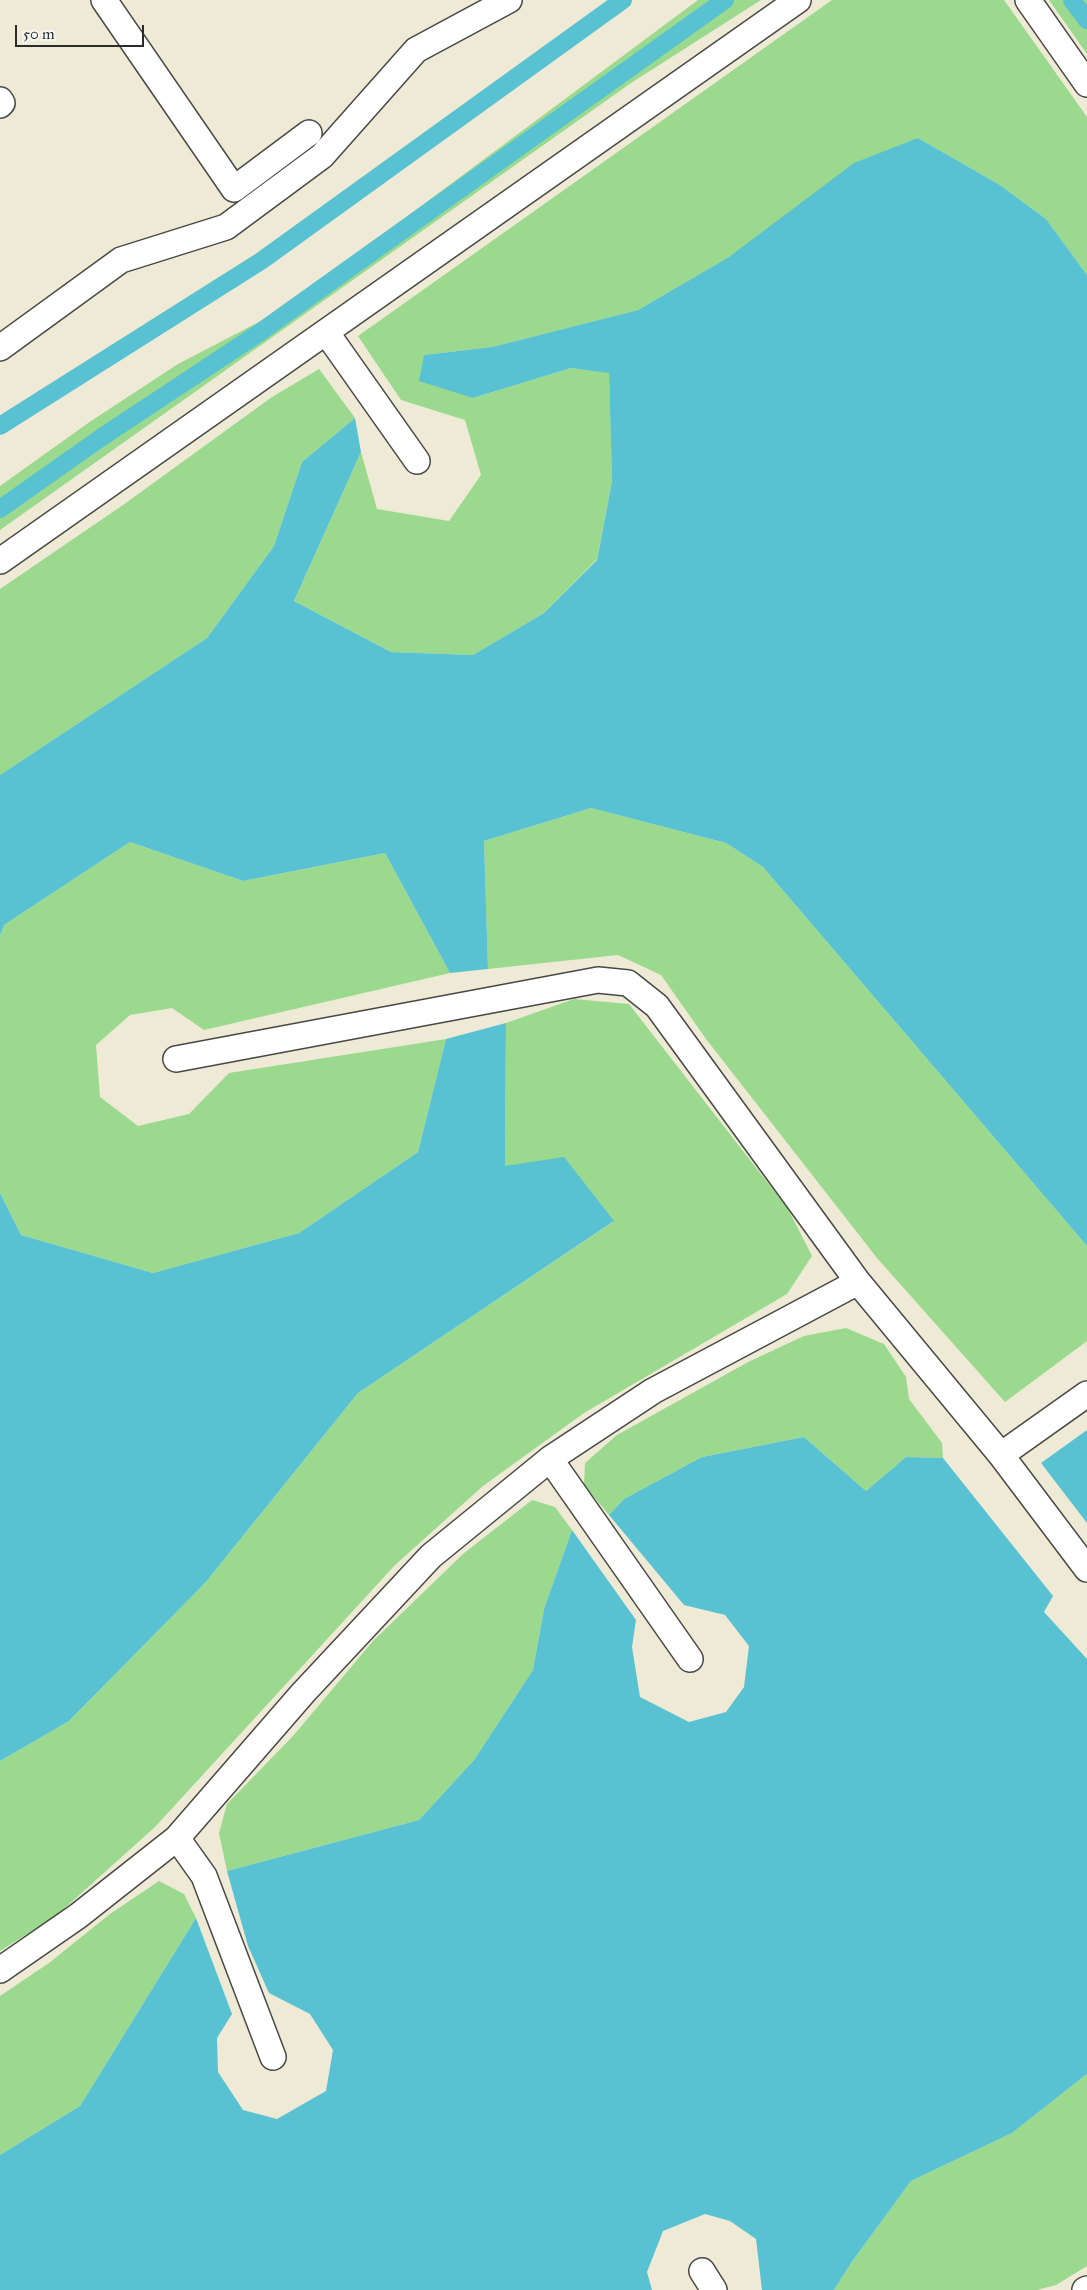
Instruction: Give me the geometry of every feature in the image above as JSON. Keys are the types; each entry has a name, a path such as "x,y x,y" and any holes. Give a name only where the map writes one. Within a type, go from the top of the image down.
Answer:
{"lane":[{"path":"104,0 234,189 309,133"},
{"path":"0,348 120,260 226,227 322,156 416,50 509,0"},
{"path":"0,561 798,0"},
{"path":"1028,0 1087,84"},
{"path":"326,332 418,461"},
{"path":"176,1059 598,980 628,984 657,1006 858,1282 1001,1455 1086,1564"},
{"path":"0,1970 78,1916 177,1838 303,1693 431,1556 550,1459 653,1391 858,1282"},
{"path":"1001,1455 1087,1394"},
{"path":"550,1459 690,1659"},
{"path":"177,1838 204,1876 272,2058"}],"green space":[{"path":"698,0 761,0 631,83 0,530 0,486 91,421 178,364 280,311"},
{"path":"832,0 1004,0 1087,117 1087,275 1046,219 1000,185 918,138 729,257 638,310 492,347 424,355 473,398 571,368 609,372 612,481 597,559 544,613 473,655 391,652 294,601 361,452 377,509 449,521 481,475 465,420 401,400 358,336"},
{"path":"1049,0 1087,0 1087,54"},
{"path":"319,369 355,418 302,462 274,546 207,638 0,775 0,589 123,505 272,397"},
{"path":"591,808 726,843 763,867 1087,1246 1087,1341 1005,1402 877,1258 706,1039 661,975 618,955 488,969 484,841"},
{"path":"130,842 243,881 385,853 450,973 204,1030 172,1008 130,1015 96,1045 100,1097 138,1126 189,1114 229,1073 446,1039 418,1152 299,1233 153,1273 21,1235 0,1193 0,936 4,925"},
{"path":"574,999 629,1004 788,1209 812,1256 787,1294 584,1413 483,1486 395,1565 155,1827 57,1915 0,1951 0,1761 69,1721 205,1583 358,1393 613,1222 505,1166 506,1023"},
{"path":"846,1328 884,1344 906,1377 909,1399 942,1443 943,1458 906,1457 866,1491 804,1437 702,1457 624,1499 609,1515 584,1485 585,1463 617,1435 750,1361 804,1336"},
{"path":"532,1500 555,1507 572,1530 544,1609 533,1670 474,1760 419,1820 227,1871 219,1833 227,1804 293,1736 373,1641 463,1554"},
{"path":"159,1881 184,1894 196,1918 80,2106 0,2155 0,1996 49,1963 110,1914"},
{"path":"1087,2074 1087,2266 1056,2285 1037,2290 834,2290 851,2263 911,2181 1012,2133"}],"water":[{"path":"918,138 1000,185 1046,219 1087,275 1087,1246 763,867 726,843 591,808 484,841 488,969 450,973 385,853 243,881 130,842 4,925 0,936 0,775 207,638 274,546 302,462 355,418 361,452 294,601 391,652 473,655 544,613 597,560 612,481 609,373 571,368 473,398 419,381 424,355 492,347 638,310 729,257 854,163"},
{"path":"506,1023 505,1166 564,1157 614,1221 358,1393 205,1583 69,1721 0,1761 0,1193 21,1235 153,1273 299,1233 418,1152 446,1039"},
{"path":"1087,1430 1087,1523 1041,1463"},
{"path":"804,1437 866,1491 906,1457 943,1458 1053,1596 1044,1612 1087,1659 1087,2074 1012,2133 911,2181 851,2263 834,2290 762,2290 756,2239 730,2221 705,2214 663,2231 647,2272 652,2290 0,2290 0,2155 80,2106 196,1918 232,2014 217,2038 218,2072 243,2110 277,2119 326,2091 333,2050 310,2014 269,1993 248,1946 227,1871 419,1820 474,1760 533,1670 544,1609 572,1530 636,1620 632,1647 640,1697 689,1722 726,1712 744,1687 749,1646 725,1615 684,1605 609,1515 624,1499 702,1457"}],"waterway":[{"path":"0,426 261,261 623,0"},
{"path":"0,509 102,437 259,333 725,0"},
{"path":"1072,0 1087,20"}]}
